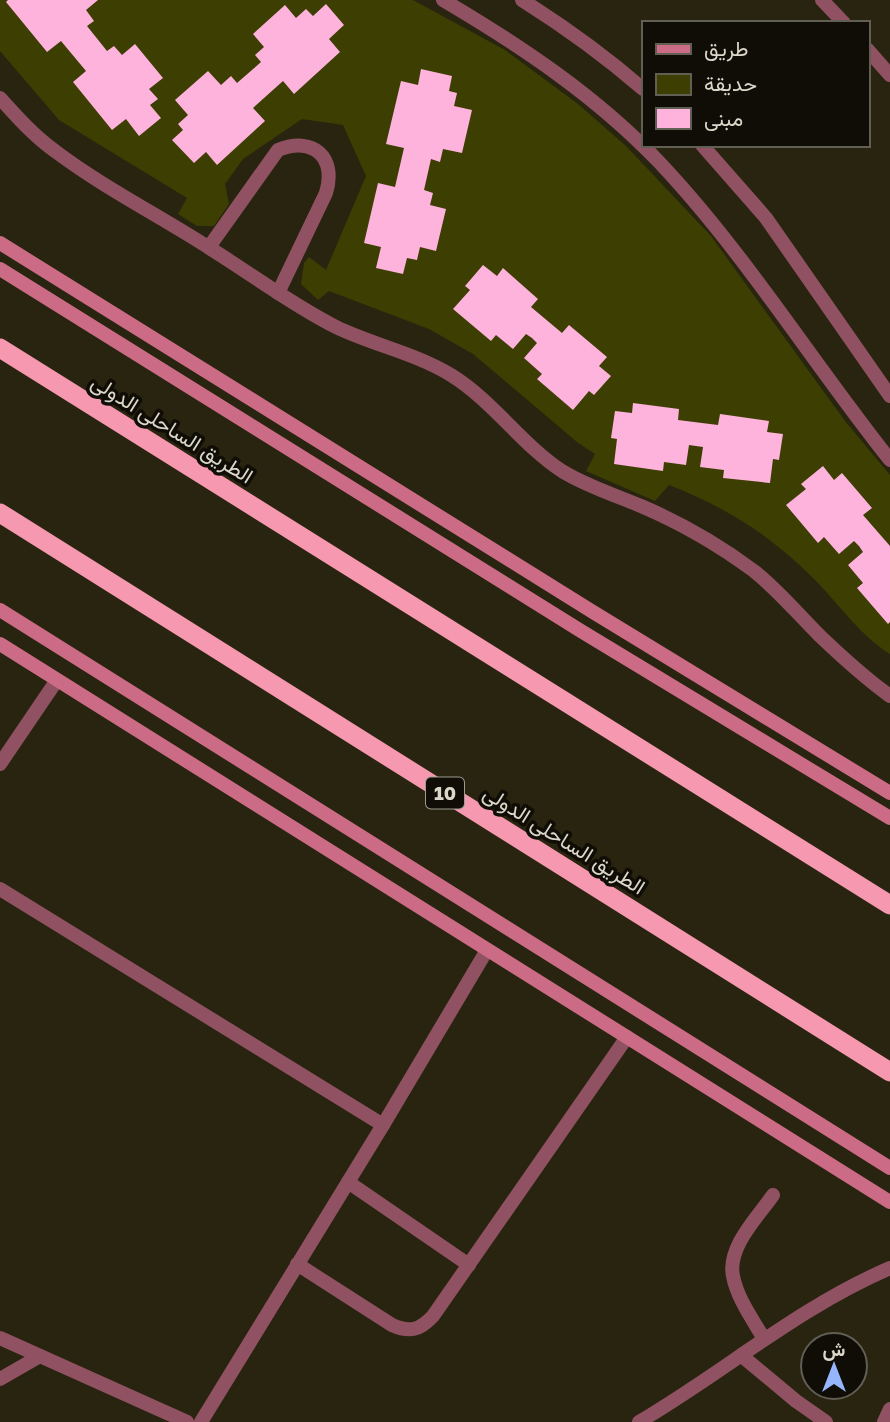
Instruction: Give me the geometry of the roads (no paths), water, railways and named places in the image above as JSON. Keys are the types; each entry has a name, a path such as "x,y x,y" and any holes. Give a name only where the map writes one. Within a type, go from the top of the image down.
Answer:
{"highway":[{"name":"الطريق الساحلى الدولى","path":"0,348 890,905"},
{"name":"الطريق الساحلى الدولى","path":"0,513 890,1072"}],"main road":[{"path":"0,243 593,612 890,793"},
{"path":"0,269 581,631 890,818"},
{"path":"0,610 890,1168"},
{"path":"0,644 890,1202"}],"street":[{"path":"443,0 522,48 570,83 642,146"},
{"path":"522,0 594,49 642,88"},
{"path":"822,0 842,21"},
{"path":"869,51 890,75"},
{"path":"0,98 53,150 104,185 340,329 424,361 451,376 476,393 527,444 561,470 598,491 680,523 718,546 755,572 849,663 890,696"},
{"path":"209,247 278,150 292,145 307,145 320,152 328,164 331,179 278,293"},
{"path":"643,147 697,205 734,251 890,460"},
{"path":"704,147 766,218 890,396"},
{"path":"0,764 57,680"},
{"path":"0,889 383,1125"},
{"path":"201,1422 487,950"},
{"path":"297,1264 392,1325 404,1330 424,1326 627,1037"},
{"path":"348,1182 469,1265"},
{"path":"764,1339 737,1289 732,1274 733,1258 740,1243 774,1195"},
{"path":"639,1422 817,1304 890,1268"},
{"path":"0,1338 187,1422"},
{"path":"0,1379 40,1356"},
{"path":"742,1356 826,1422"},
{"path":"884,1422 890,1409"}]}
